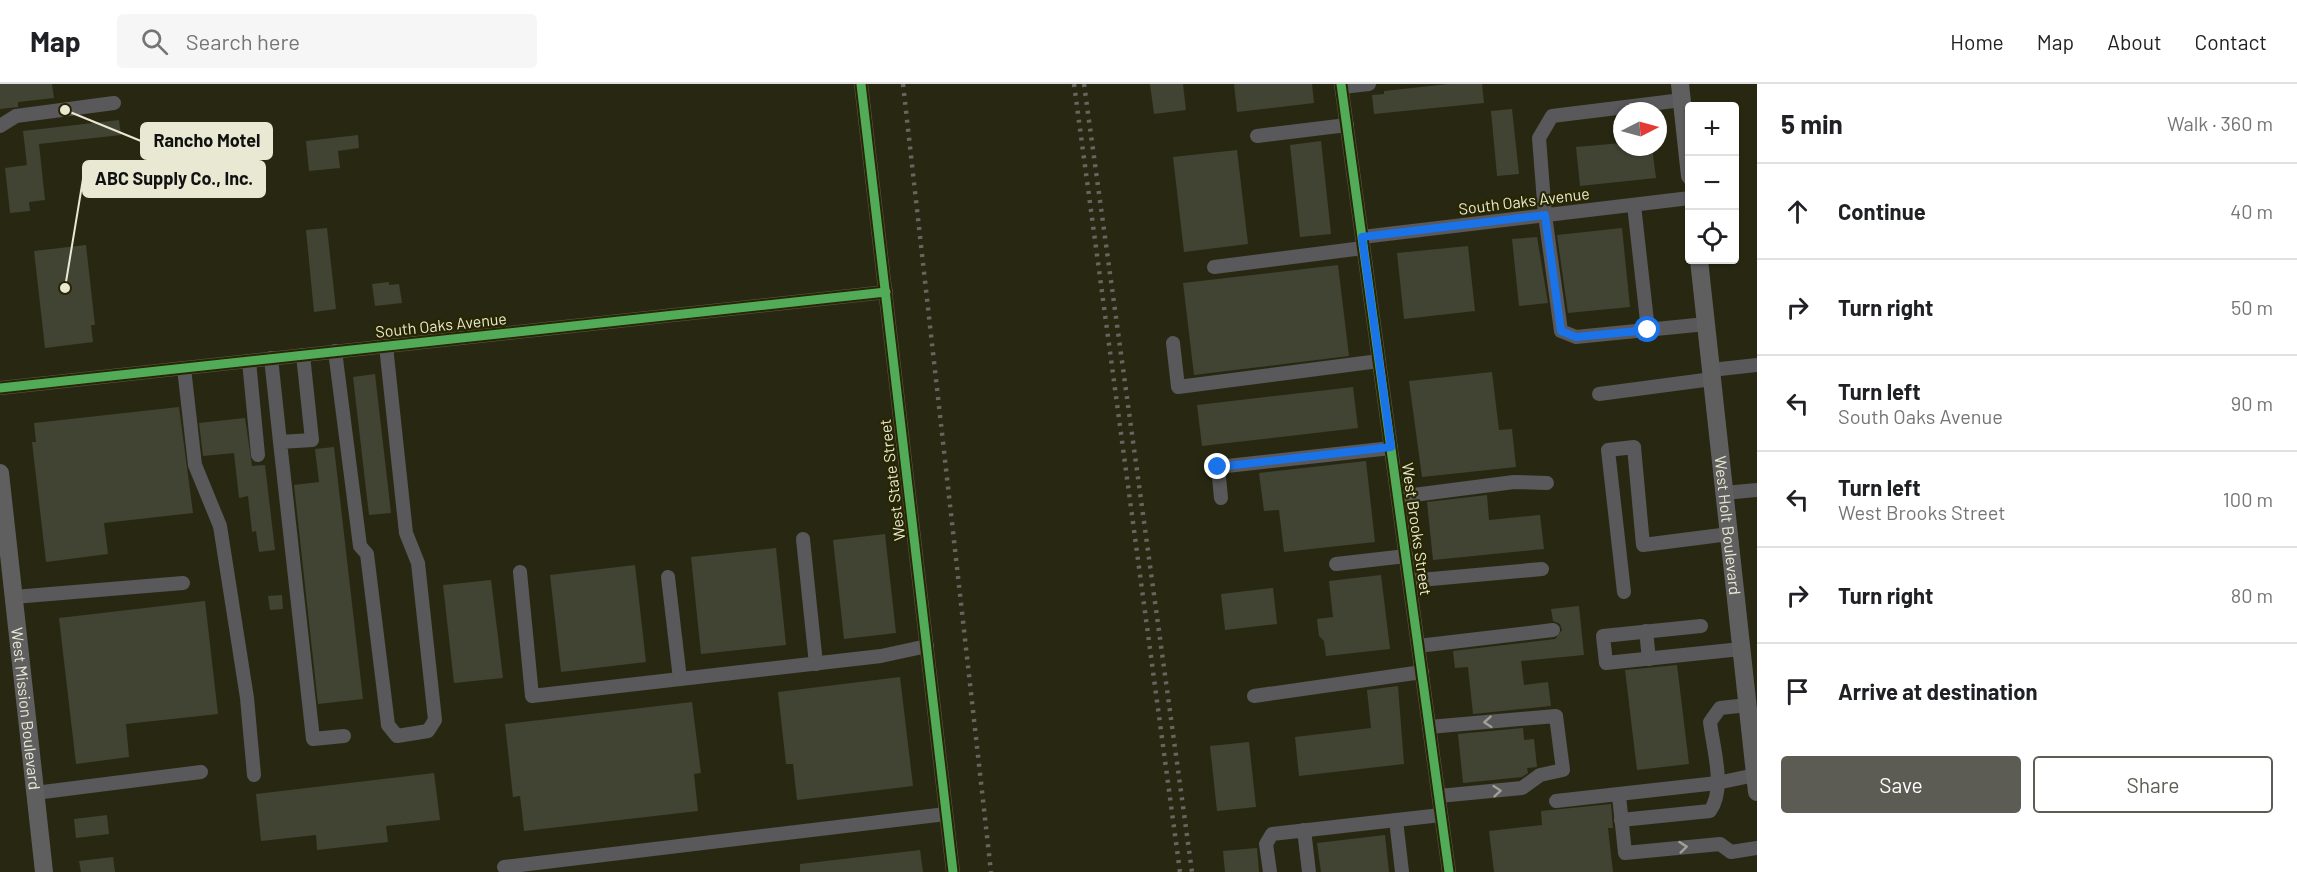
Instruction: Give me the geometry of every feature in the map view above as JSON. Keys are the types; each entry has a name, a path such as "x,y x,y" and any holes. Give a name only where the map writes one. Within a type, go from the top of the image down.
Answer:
{"main road":[{"path":"1681,92 1687,156"},
{"name":"West Holt Boulevard","path":"1699,264 1741,649 1755,746 1756,784"},
{"name":"West Mission Boulevard","path":"0,473 44,872"}],"street":[{"name":"West State Street","path":"861,84 953,872"},
{"path":"1342,86 1369,84"},
{"name":"West Brooks Street","path":"1342,86 1449,872"},
{"path":"1681,92 1552,116 1539,138 1545,215 1561,331 1576,337 1706,324"},
{"path":"1,123 16,116 114,103"},
{"path":"1257,136 1347,125"},
{"name":"South Oaks Avenue","path":"1214,267 1545,215 1685,199"},
{"path":"1634,205 1648,330"},
{"name":"South Oaks Avenue","path":"0,388 886,292"},
{"path":"1173,343 1178,387 1379,362"},
{"path":"335,351 360,546 367,554 388,725 397,736 428,731 435,720 418,563 406,533 386,346"},
{"path":"280,442 312,440 303,355"},
{"path":"271,358 313,739 344,736"},
{"path":"249,361 258,455"},
{"path":"1599,394 1757,365"},
{"path":"184,368 195,465 220,526 248,698 254,775"},
{"path":"1221,498 1218,467 1391,447"},
{"path":"1624,592 1608,450 1634,447 1643,545 1729,534"},
{"path":"1398,497 1514,482 1547,483"},
{"path":"1724,493 1757,490"},
{"path":"803,539 816,664"},
{"path":"1336,564 1406,556"},
{"path":"1409,580 1542,569"},
{"path":"520,572 532,696 881,656 927,646"},
{"path":"668,577 680,679"},
{"path":"14,597 183,583"},
{"path":"1701,626 1603,636 1606,663 1741,649"},
{"path":"1418,646 1553,630"},
{"path":"1646,631 1649,659"},
{"path":"1254,696 1422,672"},
{"path":"1621,820 1710,811 1717,801 1717,783 1710,722 1720,708 1748,705"},
{"path":"1429,727 1556,716 1563,770 1540,775 1522,788 1439,795"},
{"path":"35,793 201,772"},
{"path":"1556,801 1619,796 1717,783 1756,784"},
{"path":"1619,796 1625,853 1720,843 1731,852 1757,848"},
{"path":"504,867 946,814"},
{"path":"1270,872 1268,838 1272,834 1442,815"},
{"path":"1395,820 1402,872"},
{"path":"1304,830 1309,872"}],"building":[{"path":"0,84 52,84 54,98 18,102 18,107 0,109"},
{"path":"1150,84 1183,84 1186,110 1154,114"},
{"path":"1234,84 1312,84 1314,103 1237,112"},
{"path":"1449,84 1482,84 1484,103 1374,114 1372,95 1384,94 1384,91"},
{"path":"1512,109 1519,174 1497,176 1491,111"},
{"path":"119,120 121,135 39,144 45,200 29,202 30,211 10,213 5,168 27,165 23,131"},
{"path":"358,135 359,148 338,151 340,168 309,171 306,141"},
{"path":"1321,141 1331,234 1300,237 1290,145"},
{"path":"1613,144 1613,156 1653,156 1656,178 1580,186 1576,147"},
{"path":"1237,150 1248,244 1184,252 1173,157"},
{"path":"327,228 336,309 314,312 306,230"},
{"path":"1622,228 1630,307 1568,313 1557,235"},
{"path":"1537,237 1548,303 1519,306 1512,239"},
{"path":"86,245 95,325 91,325 93,342 45,348 34,251"},
{"path":"1468,246 1475,311 1404,319 1397,253"},
{"path":"1338,265 1349,356 1194,375 1183,283"},
{"path":"389,282 389,285 399,284 402,303 375,306 372,284"},
{"path":"1492,372 1499,430 1512,429 1516,467 1422,477 1409,381"},
{"path":"375,374 391,513 369,515 353,377"},
{"path":"1353,387 1358,428 1202,446 1197,405"},
{"path":"179,407 193,513 104,523 108,554 46,562 32,442 36,442 34,423"},
{"path":"245,418 252,466 265,465 275,550 259,552 256,531 252,532 248,496 239,498 234,453 203,456 199,423"},
{"path":"334,447 363,699 318,704 294,485 319,482 315,449"},
{"path":"1366,461 1375,542 1284,552 1279,510 1264,511 1259,473"},
{"path":"1487,495 1489,520 1540,515 1544,549 1433,560 1427,502"},
{"path":"885,534 896,633 844,639 833,540"},
{"path":"776,548 786,645 701,654 691,557"},
{"path":"635,565 646,662 561,672 550,575"},
{"path":"1381,575 1390,649 1326,656 1324,641 1319,636 1317,619 1333,617 1329,581"},
{"path":"491,580 503,678 454,683 443,585"},
{"path":"1273,588 1277,624 1225,630 1221,594"},
{"path":"282,595 283,609 270,610 268,596"},
{"path":"205,601 218,714 126,724 129,757 76,764 59,618"},
{"path":"1579,606 1584,655 1521,661 1524,685 1548,682 1551,706 1473,714 1468,667 1455,668 1453,651 1555,639 1562,630 1560,624 1553,621 1551,609"},
{"path":"1677,665 1689,764 1637,770 1625,670"},
{"path":"900,677 913,786 797,800 793,764 786,764 778,692"},
{"path":"1398,686 1404,764 1299,776 1295,737 1371,728 1367,690"},
{"path":"692,702 701,773 694,774 698,811 524,831 520,796 513,797 505,724"},
{"path":"1523,728 1524,740 1534,739 1537,767 1527,768 1528,773 1522,777 1463,783 1458,734"},
{"path":"1249,742 1256,807 1217,811 1210,746"},
{"path":"434,773 440,820 386,826 388,842 317,850 316,835 261,841 256,794"},
{"path":"1611,804 1613,828 1608,828 1613,872 1494,872 1489,831 1542,825 1541,811"},
{"path":"107,815 109,834 76,838 74,819"},
{"path":"1385,835 1389,872 1321,872 1317,843"},
{"path":"1257,848 1259,872 1225,872 1223,851"},
{"path":"920,850 923,872 800,872 800,864"},
{"path":"113,857 115,872 81,872 79,861"}],"railway":[{"path":"903,84 991,872"},
{"path":"1074,84 1180,872"},
{"path":"1084,84 1192,872"}],"cycle path":[{"path":"861,84 953,872"},
{"path":"1341,84 1449,872"},
{"path":"0,388 886,292"}],"place":[{"name":"Rancho Motel","path":"65,110"},
{"name":"ABC Supply Co., Inc.","path":"65,288"}],"route":[{"path":"1218,467 1391,447 1362,237 1545,215 1561,331 1576,337 1648,330"}]}
